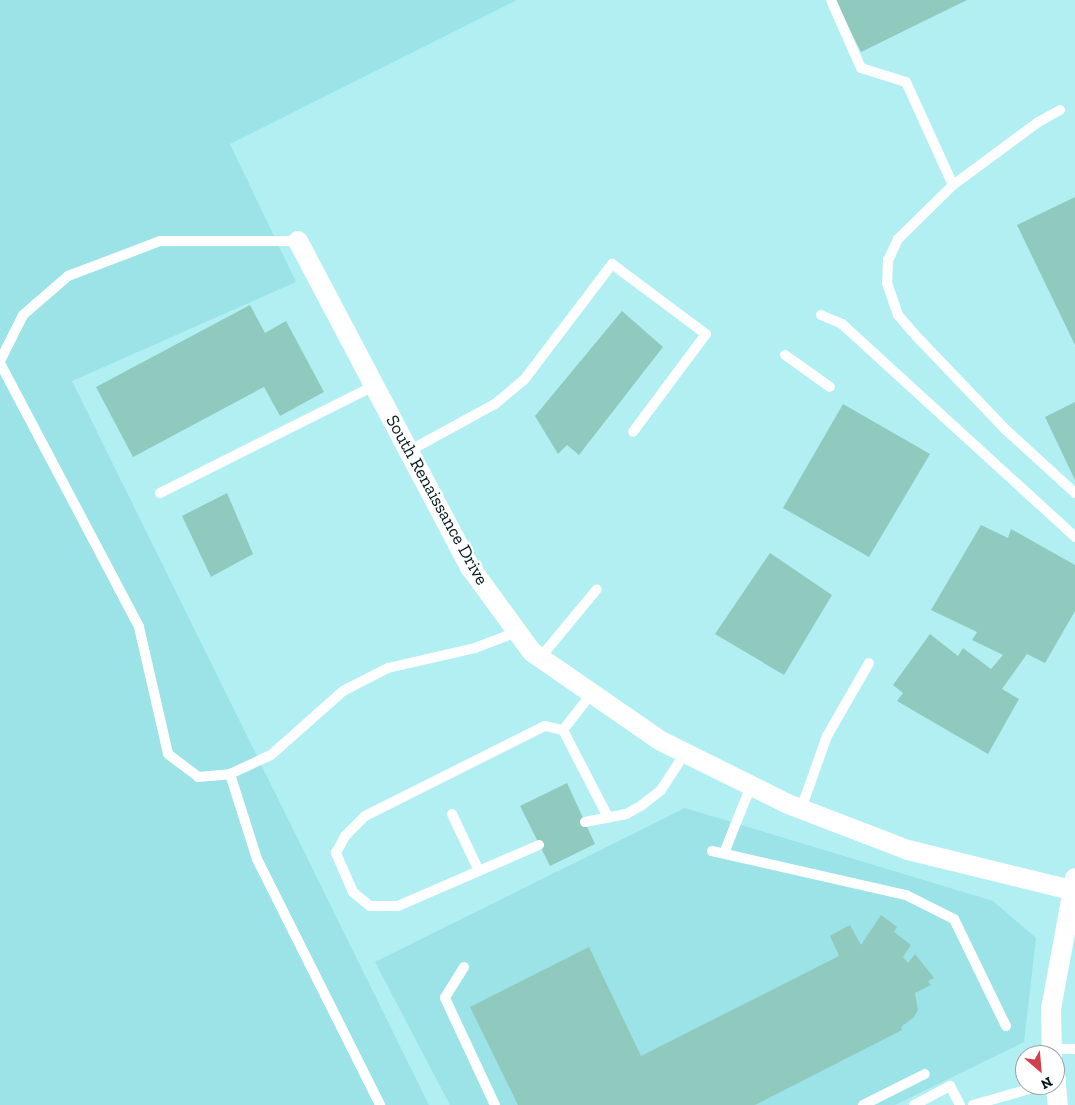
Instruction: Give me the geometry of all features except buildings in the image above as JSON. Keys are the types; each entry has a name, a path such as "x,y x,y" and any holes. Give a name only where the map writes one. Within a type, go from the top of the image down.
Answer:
{"street":[{"name":"South Renaissance Drive","path":"298,241 470,567 532,652 661,741 801,809 908,850 1073,884"},
{"path":"1051,1045 1051,1009 1073,884"}],"lane":[{"path":"831,0 861,68 906,82 953,185"},
{"path":"1060,110 1036,123 953,185 898,239 888,260 887,283 891,303 921,341 1006,429 1075,493"},
{"path":"298,241 160,242 68,276 23,315 0,362 139,627 168,754 198,777 230,774 271,755 343,691 388,668 475,648 517,632"},
{"path":"409,451 495,404 524,380 612,264 706,334 633,432"},
{"path":"821,315 842,324 1075,537"},
{"path":"785,354 830,387"},
{"path":"160,494 374,386"},
{"path":"540,658 597,589"},
{"path":"801,809 827,736 869,663"},
{"path":"563,730 592,694"},
{"path":"539,845 398,906 370,906 353,892 336,853 344,836 364,816 546,726 563,730 608,817"},
{"path":"585,822 626,814 661,790 685,753"},
{"path":"230,774 257,859 380,1105"},
{"path":"724,853 752,786"},
{"path":"452,814 479,871"},
{"path":"712,851 906,895 954,919 1006,1026"},
{"path":"464,967 446,998 495,1105"},
{"path":"863,1105 925,1074"},
{"path":"914,1105 950,1086 960,1105"},
{"path":"973,1105 1015,1092"}],"shaded area":[{"path":"0,0 517,0 230,144 296,282 72,381 429,1105 0,1105"},
{"path":"685,808 993,901 1036,938 1024,1042 895,1105 450,1105 375,962"}]}
